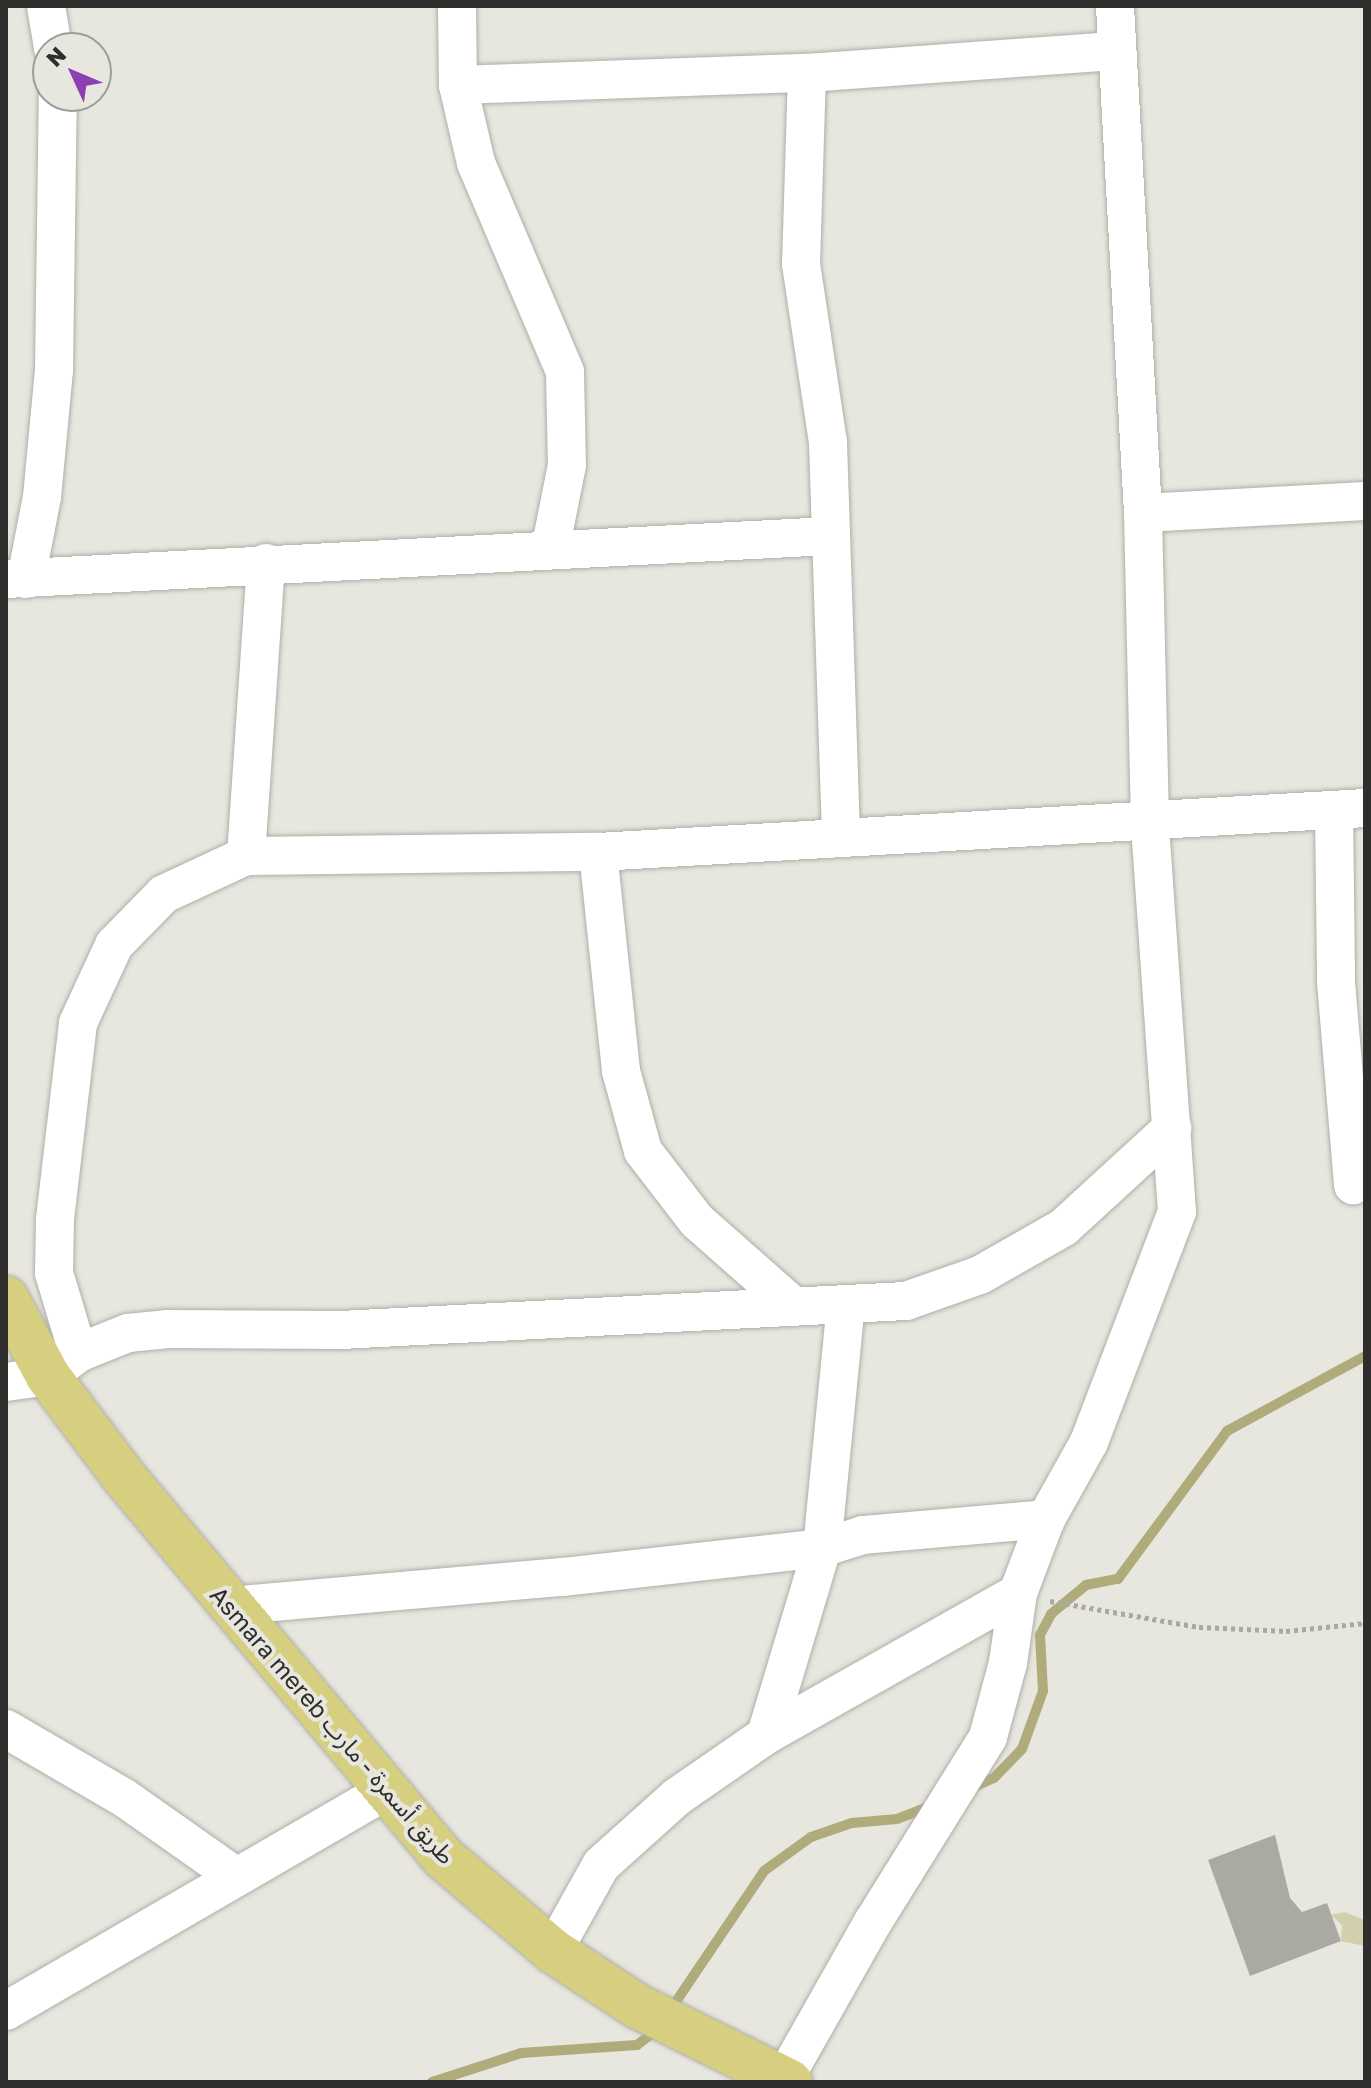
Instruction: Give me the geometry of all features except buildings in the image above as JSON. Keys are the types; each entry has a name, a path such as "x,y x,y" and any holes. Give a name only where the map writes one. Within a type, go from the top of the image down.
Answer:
{"highway":[{"name":"Asmara mereb طريق أسمرة - مارب","path":"6,1298 44,1370 229,1606 445,1859 553,1951 637,2006 712,2047 787,2080"}],"street":[{"path":"46,6 50,32"},
{"path":"457,6 458,85 476,163 565,372 567,465 550,550"},
{"path":"787,2080 873,1922 988,1737 1008,1663 1018,1593 1046,1519 1089,1442 1177,1212 1150,822 1143,513 1115,6"},
{"path":"458,85 807,73 1117,51"},
{"path":"807,73 801,264 828,443 828,536 841,837"},
{"path":"58,112 54,370 42,497 16,579 266,563 828,536"},
{"path":"1143,513 1365,501"},
{"path":"246,856 266,563"},
{"path":"1172,1128 1064,1227 980,1275 906,1301 846,1305 791,1304 341,1330 168,1329 128,1333 44,1370 54,1273 55,1219 78,1023 114,945 164,894 246,856 598,852 1349,809 1336,982 1353,1185"},
{"path":"598,852 621,1071 643,1151 697,1221 791,1304"},
{"path":"766,1735 822,1548 846,1305"},
{"path":"229,1606 563,1577 822,1548 863,1535 1046,1519"},
{"path":"553,1951 601,1865 678,1796 766,1735 1018,1593"},
{"path":"6,1729 123,1797 237,1877"},
{"path":"6,2011 385,1791"}],"path":[{"path":"1018,1593 1199,1627 1286,1631 1365,1623"}],"shaded area":[{"path":"1344,1912 1365,1920 1365,1946 1341,1941 1342,1925 1331,1915"}],"waterway":[{"path":"970,1789 994,1778 1022,1749 1043,1691 1040,1635 1051,1614 1086,1585 1118,1579 1227,1431 1365,1356"},
{"path":"669,2012 764,1871 811,1837 852,1823 897,1819 933,1805"},
{"path":"432,2082 521,2053 637,2045 658,2029"}]}
